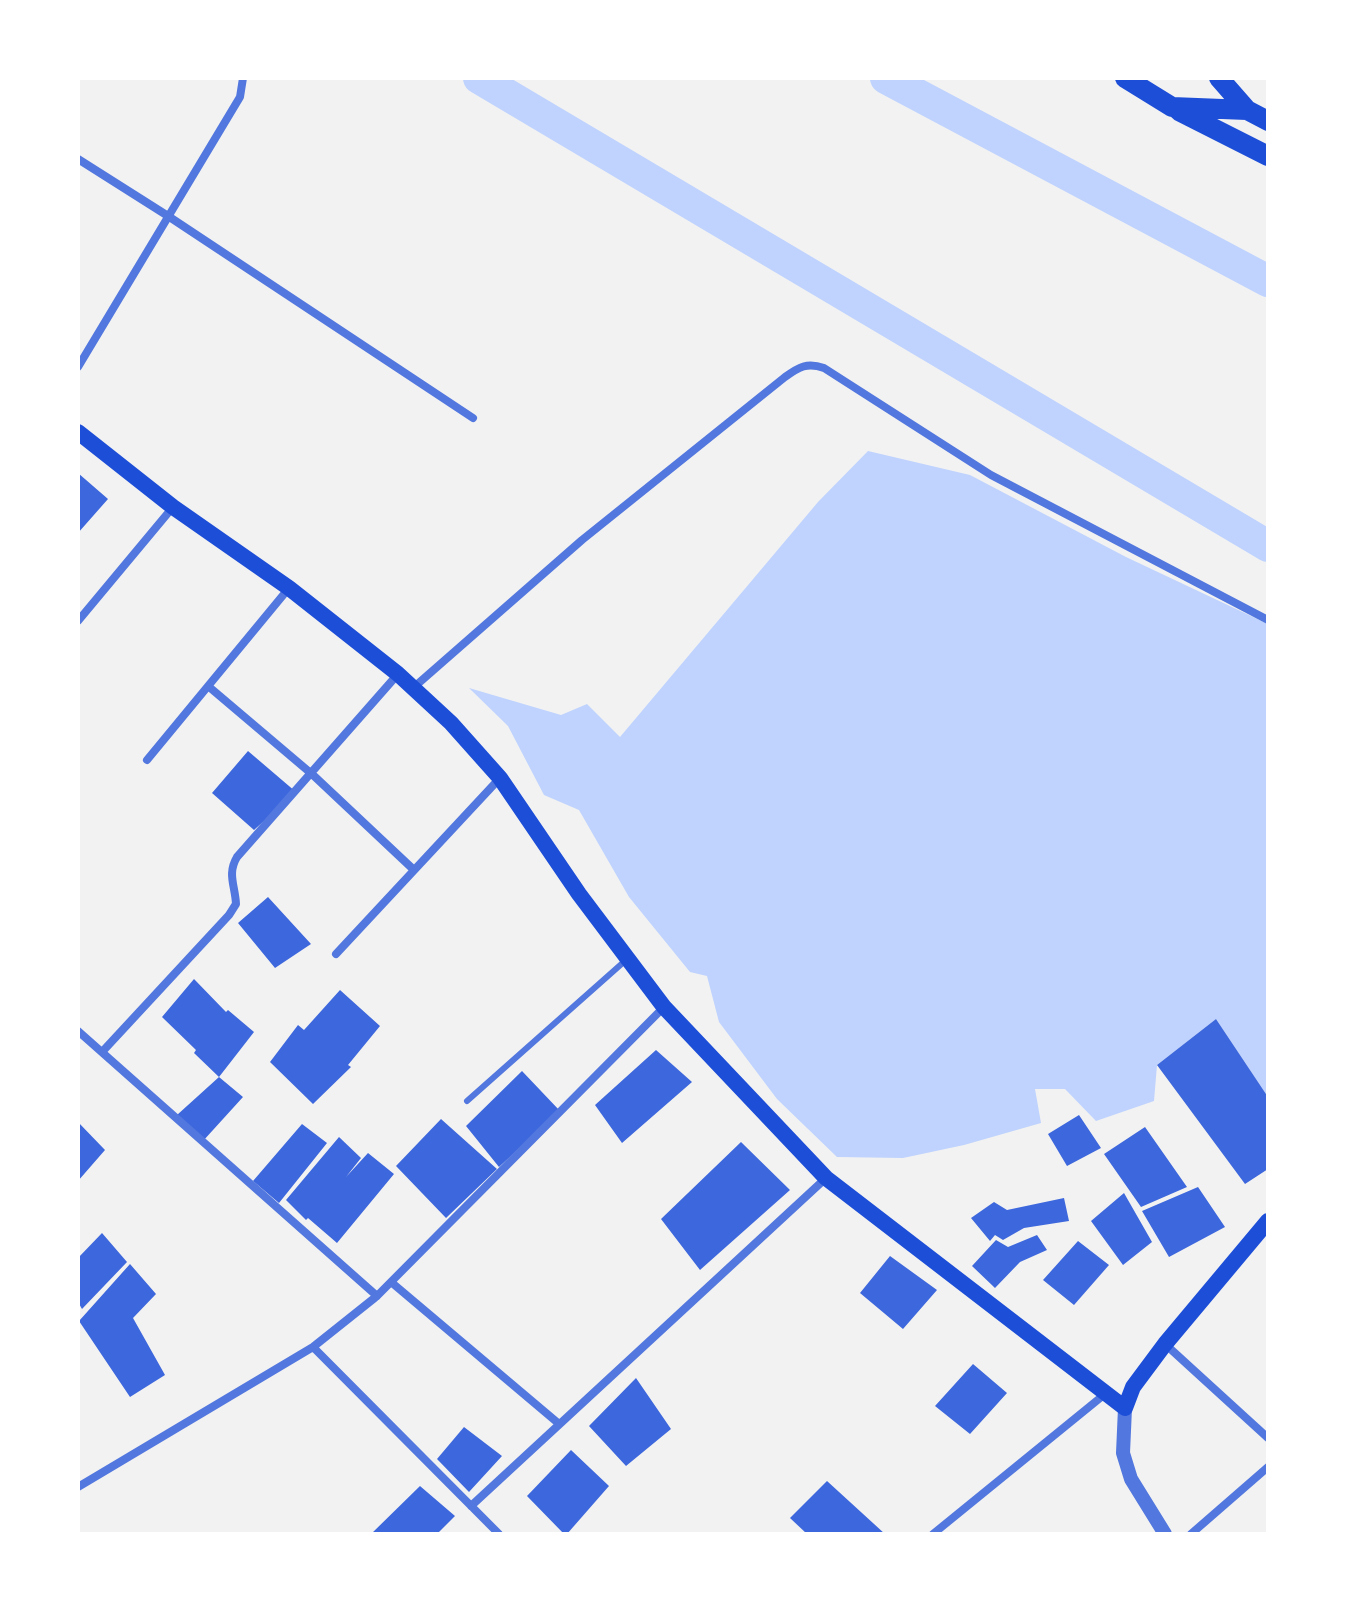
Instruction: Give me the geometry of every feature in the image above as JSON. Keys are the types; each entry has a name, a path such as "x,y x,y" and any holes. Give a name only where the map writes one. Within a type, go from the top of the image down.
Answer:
{"main road":[{"path":"1125,78 1172,107 1268,156"},
{"path":"1219,78 1247,110 1268,121"},
{"path":"1172,107 1247,110"},
{"path":"78,432 173,507 289,588 398,674 451,723 500,778 579,894 664,1007 826,1178 1125,1408 1133,1387 1165,1344 1268,1221"}],"street":[{"path":"78,367 240,97 243,78"},
{"path":"78,159 473,418"},
{"path":"413,688 582,540 785,377 800,366 812,364 824,368 991,475 1268,620"},
{"path":"78,621 173,507"},
{"path":"147,760 289,588"},
{"path":"102,1052 229,915 236,904 231,867 237,857 313,775 398,674"},
{"path":"208,686 313,775 414,870"},
{"path":"336,954 500,778"},
{"path":"78,1487 313,1347 377,1296 664,1007"},
{"path":"78,1031 377,1296"},
{"path":"471,1506 826,1178"},
{"path":"391,1282 558,1423"},
{"path":"1165,1344 1268,1438"},
{"path":"313,1347 499,1534"},
{"path":"933,1534 1106,1393"},
{"path":"1125,1408 1123,1453 1131,1479 1165,1534"},
{"path":"1191,1534 1268,1467"},
{"path":"484,1534 491,1526"}],"lane":[{"path":"467,1101 628,959"}],"water":[{"path":"868,451 970,475 1126,557 1268,624 1268,1097 1216,1019 1157,1065 1154,1101 1096,1121 1065,1089 1035,1089 1041,1123 903,1158 837,1157 777,1099 719,1022 707,976 690,972 629,897 579,810 544,795 508,726 469,688 561,715 587,704 620,737 818,502"}],"building":[{"path":"78,473 108,499 78,533"},
{"path":"248,751 296,792 254,830 212,793"},
{"path":"268,897 311,944 275,968 238,923"},
{"path":"194,979 226,1012 228,1010 254,1032 219,1077 162,1017"},
{"path":"340,990 380,1026 348,1065 351,1067 313,1104 270,1062 298,1025 304,1030"},
{"path":"1216,1019 1268,1097 1268,1169 1245,1184 1157,1065"},
{"path":"656,1050 692,1082 622,1143 595,1105"},
{"path":"522,1071 560,1111 499,1167 466,1126"},
{"path":"219,1077 243,1097 203,1141 177,1115"},
{"path":"1079,1115 1101,1148 1067,1166 1048,1134"},
{"path":"441,1119 497,1169 446,1218 396,1166"},
{"path":"78,1122 105,1150 78,1181"},
{"path":"302,1124 327,1143 279,1203 253,1181"},
{"path":"1145,1127 1187,1187 1141,1207 1104,1154"},
{"path":"339,1137 361,1158 346,1177 368,1153 394,1174 337,1243 286,1200"},
{"path":"741,1142 790,1190 700,1270 661,1219"},
{"path":"1198,1187 1225,1227 1169,1257 1142,1211"},
{"path":"1124,1193 1152,1242 1123,1265 1091,1221"},
{"path":"1064,1198 1069,1221 1024,1228 1003,1240 995,1235 990,1241 971,1218 994,1202 1007,1210"},
{"path":"102,1233 127,1262 82,1309 78,1302 78,1258"},
{"path":"1037,1235 1047,1250 1020,1262 995,1288 972,1266 996,1240 1008,1247"},
{"path":"1078,1241 1109,1265 1074,1305 1043,1280"},
{"path":"890,1256 937,1290 903,1329 860,1293"},
{"path":"130,1264 156,1294 133,1318 165,1375 130,1397 79,1321"},
{"path":"973,1364 1007,1393 970,1434 935,1406"},
{"path":"636,1378 671,1429 626,1466 589,1426"},
{"path":"464,1427 502,1456 469,1492 437,1459"},
{"path":"571,1450 609,1486 564,1534 527,1496"},
{"path":"827,1481 885,1534 807,1534 790,1518"},
{"path":"420,1486 455,1516 437,1534 371,1534"}],"waterway":[{"path":"479,78 1268,546"},
{"path":"886,78 1268,281"}]}
